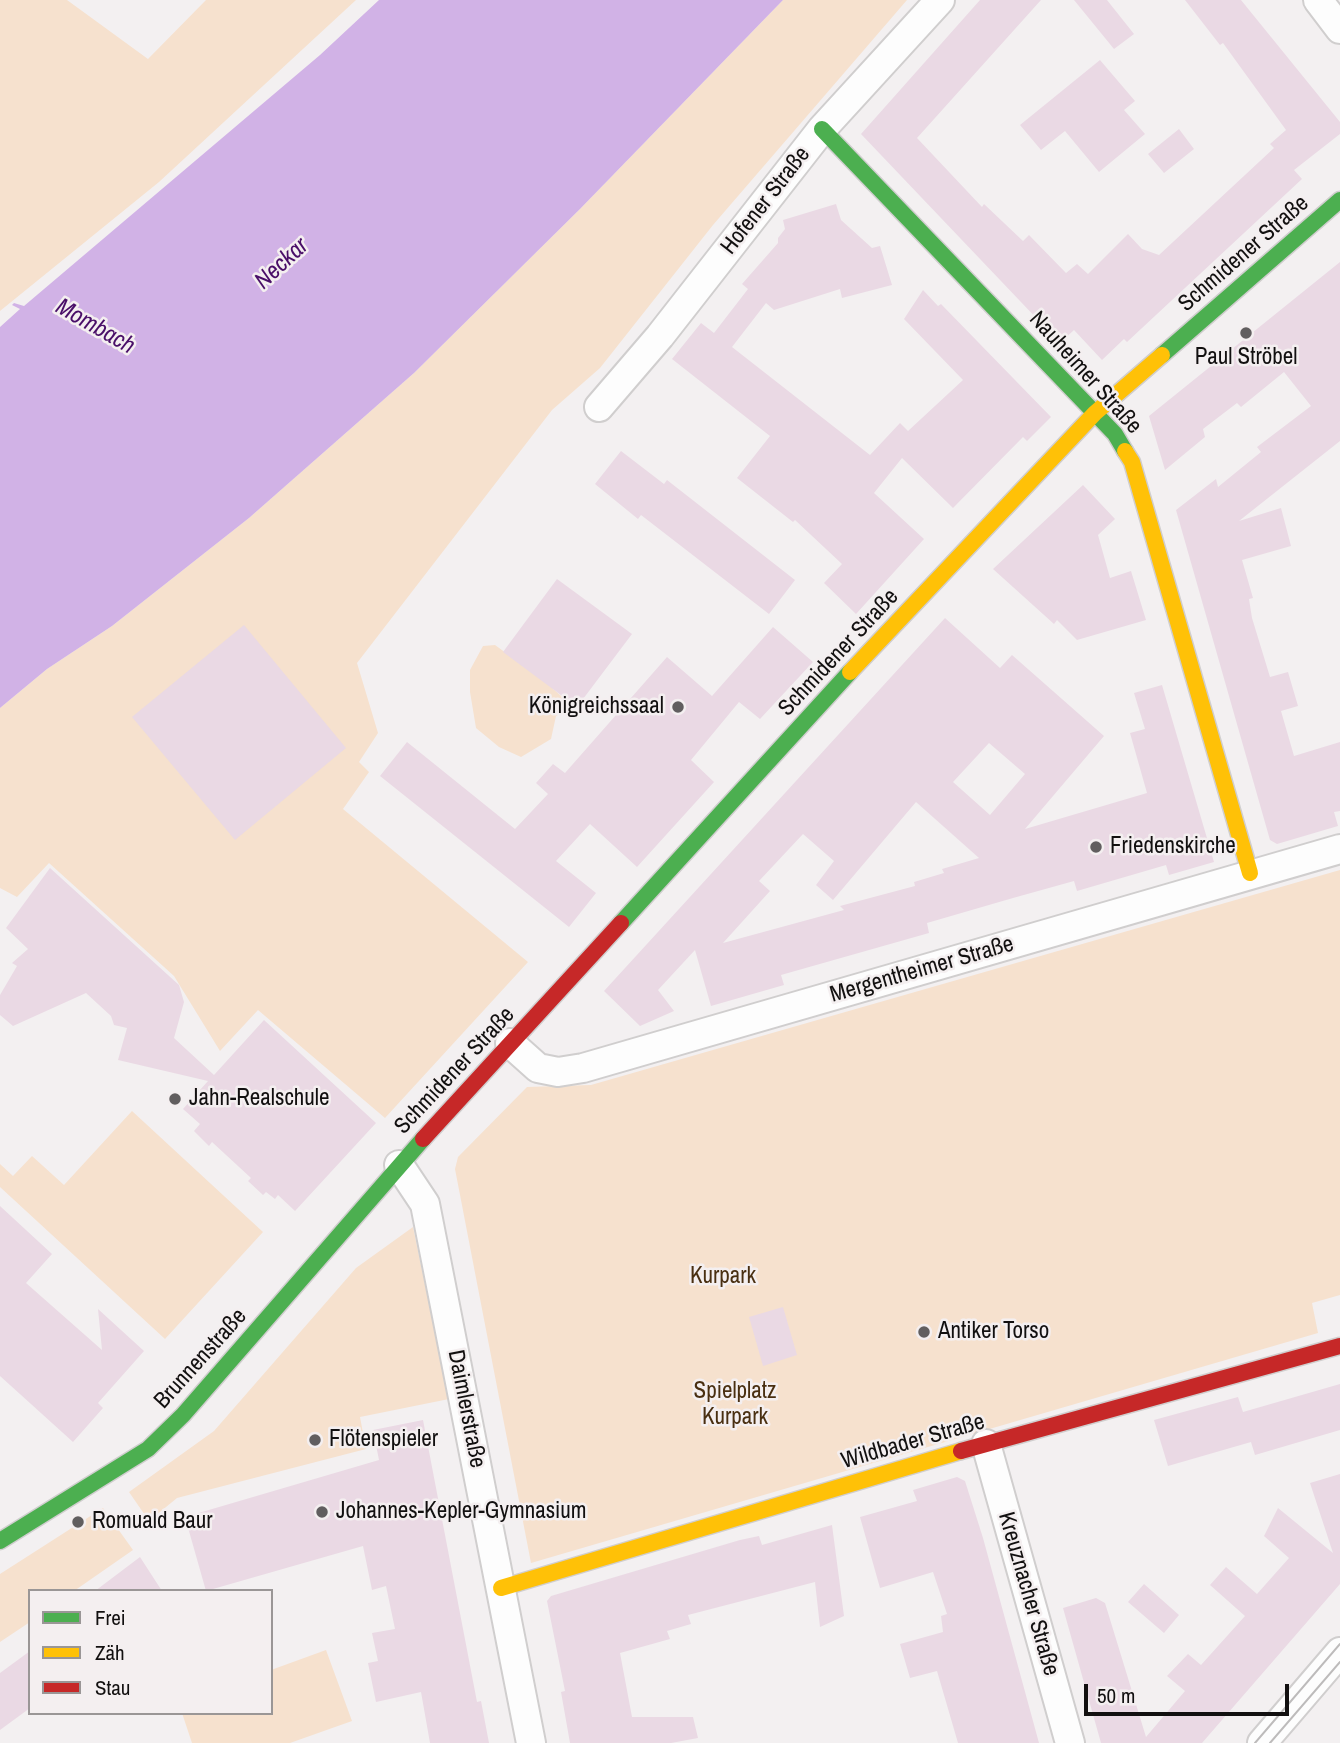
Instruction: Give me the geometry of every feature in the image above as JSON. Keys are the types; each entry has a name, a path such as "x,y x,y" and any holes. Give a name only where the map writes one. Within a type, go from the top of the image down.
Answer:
{"main road":[{"name":"Nauheimer Straße","path":"822,129 1115,434 1132,462 1250,873"},
{"name":"Schmidener Straße","path":"399,1165 879,641 1095,413 1340,200"},
{"name":"Brunnenstraße","path":"0,1541 73,1499 148,1449 204,1394 399,1165"},
{"name":"Wildbader Straße","path":"501,1588 986,1444 1340,1346"}],"street":[{"name":"Hofener Straße","path":"599,407 660,336 822,129 940,0"},
{"path":"1318,0 1340,29"},
{"name":"Mergentheimer Straße","path":"510,1043 538,1068 558,1072 583,1068 1340,849"},
{"name":"Daimlerstraße","path":"399,1165 425,1204 531,1743"},
{"name":"Kreuznacher Straße","path":"986,1444 1070,1743"},
{"path":"1262,1743 1340,1653"}],"green space":[{"path":"0,0 67,0 148,59 206,0 356,0 159,182 0,311"},
{"path":"783,0 907,0 713,225 600,368 552,410 357,663 378,733 359,762 369,772 343,809 528,962 385,1118 258,1010 220,1051 174,976 49,863 17,897 0,888 0,708 47,669 112,626 249,518 414,373 580,209"},
{"path":"495,645 547,683 573,707 556,716 551,739 521,757 499,747 476,728 470,692 470,670 483,646"},
{"name":"Kurpark","path":"1340,870 1340,1295 1312,1303 1318,1333 531,1563 455,1169 458,1157 527,1087 591,1085"},
{"path":"132,1111 263,1232 165,1339 0,1187 0,1164 13,1176 32,1156 64,1185"},
{"path":"413,1227 449,1399 360,1417 366,1449 177,1498 149,1521 129,1492 214,1431 356,1268"},
{"path":"103,1508 133,1550 77,1589 28,1589 28,1623 0,1642 0,1574"},
{"path":"326,1650 352,1721 290,1743 192,1743 183,1715 273,1715 273,1669"}],"water":[{"path":"379,0 783,0 580,209 414,373 249,518 112,626 47,669 0,708 0,327 20,309 12,305 14,303 24,306 320,55"}],"building":[{"path":"980,0 1041,0 917,138 982,207 984,204 1023,241 1029,235 1066,273 1077,264 1088,274 1128,234 1142,249 1159,255 1274,148 1270,144 1286,130 1223,43 1220,45 1185,0 1241,0 1340,122 1340,134 1294,170 1302,179 1127,342 1124,339 1102,360 1074,330 1060,343 861,134"},
{"path":"1074,0 1107,0 1134,34 1114,49"},
{"path":"1100,60 1135,101 1124,110 1145,134 1099,172 1065,131 1041,150 1020,125"},
{"path":"1179,129 1194,149 1164,173 1148,154"},
{"path":"836,204 841,220 872,248 880,246 892,285 842,298 840,289 774,310 766,303 732,347 870,455 900,423 908,431 963,380 904,319 923,290 938,306 941,304 1051,417 1027,441 1023,437 953,508 902,458 874,493 924,539 856,614 824,583 842,564 795,520 793,522 737,478 770,436 672,359 701,323 714,333 748,289 742,284 778,243 778,238 785,229 783,220"},
{"path":"1340,262 1340,441 1239,521 1281,508 1291,546 1242,560 1253,598 1249,599 1252,618 1270,677 1288,672 1298,706 1281,711 1294,756 1340,742 1340,811 1334,812 1338,826 1277,844 1270,840 1176,510 1216,479 1218,487 1261,452 1257,447 1311,406 1284,372 1241,407 1237,403 1203,429 1205,437 1165,470 1149,416"},
{"path":"621,451 664,484 667,480 795,580 769,614 641,515 638,519 595,484"},
{"path":"1083,485 1115,519 1098,535 1110,578 1131,571 1146,620 1077,640 1057,620 1054,624 993,569"},
{"path":"557,579 632,634 577,707 503,652"},
{"path":"945,618 1000,668 1012,655 1104,736 1025,829 1147,793 1130,733 1145,729 1134,693 1162,685 1214,862 1169,875 1166,865 1077,891 1074,881 1013,898 927,923 929,933 781,975 784,985 711,1006 695,950 658,990 674,1011 640,1026 604,991","holes":["989,743 1025,774 990,815 953,782","916,802 979,858 942,869 944,873 914,882 915,886 840,906 844,910 723,943 770,891 759,881 803,834 834,861 816,885 833,900"]},
{"path":"244,625 346,748 235,840 132,717"},
{"path":"773,627 813,662 760,719 739,702 691,760 714,782 637,867 590,824 556,861 596,893 569,927 380,776 407,742 515,829 548,794 536,783 553,764 565,773 667,657 712,696"},
{"path":"50,868 179,985 184,1002 174,1038 214,1075 264,1020 376,1123 295,1211 278,1195 275,1199 266,1192 263,1195 248,1181 251,1178 212,1142 209,1146 194,1131 200,1124 183,1109 208,1081 118,1060 127,1028 114,1025 111,1016 86,993 13,1026 0,1015 0,995 17,966 12,963 28,949 6,928"},
{"path":"0,1206 52,1254 26,1283 102,1350 98,1309 144,1351 98,1403 103,1408 73,1442 0,1376"},
{"path":"783,1307 797,1355 763,1366 749,1317"},
{"path":"1340,1384 1340,1430 1255,1455 1251,1442 1168,1466 1154,1420 1238,1397 1243,1412"},
{"name":"Johannes-Kepler-Gymnasium","path":"423,1420 477,1702 481,1701 489,1743 430,1743 421,1692 376,1702 368,1663 378,1661 372,1633 395,1629 386,1586 372,1590 363,1546 205,1589 185,1517 379,1460 373,1430"},
{"path":"1340,1474 1340,1584 1202,1743 1101,1743 1063,1608 1096,1598 1105,1603 1146,1737 1185,1691 1167,1676 1188,1654 1201,1665 1245,1616 1210,1585 1226,1567 1257,1594 1289,1558 1264,1536 1278,1508 1333,1553 1310,1483"},
{"path":"957,1477 965,1481 983,1538 1039,1743 958,1743 937,1671 910,1678 900,1644 943,1632 941,1616 947,1614 933,1572 880,1588 860,1517 917,1501 913,1490"},
{"path":"832,1525 844,1616 820,1627 815,1582 688,1615 691,1624 667,1631 670,1639 620,1653 632,1717 693,1717 698,1738 671,1743 570,1743 561,1692 565,1691 547,1601 551,1596 740,1540 759,1536 762,1545"},
{"path":"140,1557 161,1589 98,1589"},
{"path":"1144,1584 1179,1615 1164,1633 1128,1602"},
{"path":"28,1652 28,1709 0,1730 0,1673"}],"tram line":[{"path":"1255,1743 1340,1644"},
{"path":"1270,1743 1340,1662"}],"traffic: fast":[{"path":"822,129 1115,434 1125,451"},
{"path":"1162,355 1340,200"},
{"path":"621,923 850,672"},
{"path":"0,1541 148,1449 183,1415 423,1139"}],"traffic: slow":[{"path":"850,672 1095,413 1162,355"},
{"path":"1125,451 1132,462 1250,873"},
{"path":"501,1588 961,1451"}],"traffic: jam":[{"path":"423,1139 621,923"},
{"path":"961,1451 1340,1346"}],"place":[{"name":"Paul Ströbel","path":"1246,333"},
{"name":"Königreichssaal","path":"678,707"},
{"name":"Friedenskirche","path":"1096,847"},
{"name":"Jahn-Realschule","path":"175,1099"},
{"name":"Antiker Torso","path":"924,1332"},
{"name":"Flötenspieler","path":"315,1440"},
{"name":"Johannes-Kepler-Gymnasium","path":"322,1512"},
{"name":"Romuald Baur","path":"78,1522"}],"water label":[{"name":"Neckar","path":"282,264"},
{"name":"Mombach","path":"95,327"}],"park label":[{"name":"Spielplatz Kurpark","path":"735,1405"}]}
